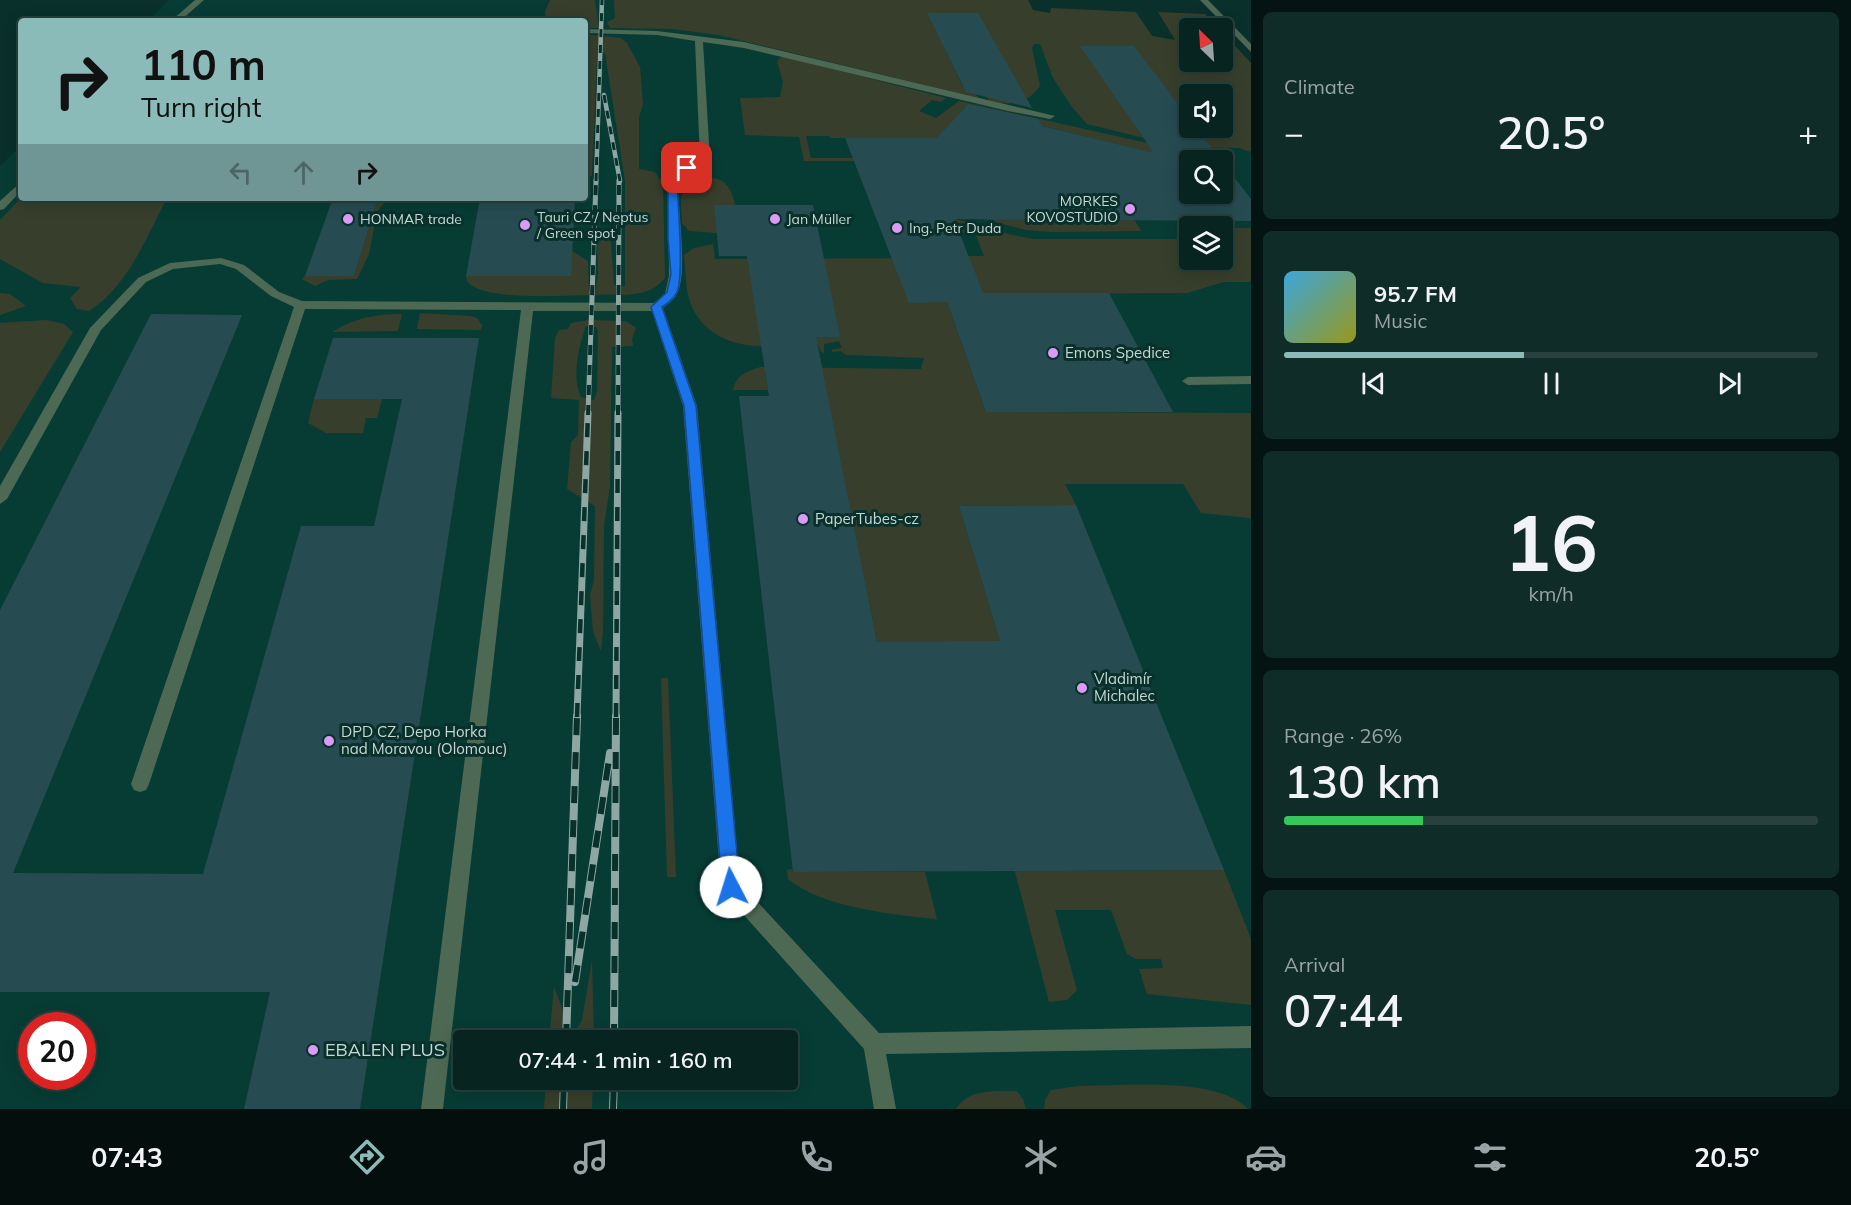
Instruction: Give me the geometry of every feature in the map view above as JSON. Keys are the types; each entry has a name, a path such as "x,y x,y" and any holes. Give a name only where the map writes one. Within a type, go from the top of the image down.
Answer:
{"street":[{"path":"179,18 200,0"},
{"path":"1204,0 1251,50"},
{"path":"588,31 657,33 699,38 785,54 1050,116"},
{"path":"0,499 96,328 142,280 170,266 221,261 240,267 275,294 300,305 657,307 672,293 677,274 672,215 673,184 676,177 687,168 705,160 699,38"},
{"path":"0,207 18,188"},
{"path":"140,784 300,305"},
{"path":"432,1109 527,307"},
{"path":"657,307 690,406 731,887 874,1044 885,1109"},
{"path":"1188,381 1251,380"},
{"path":"874,1044 1251,1037"}],"shaded area":[{"path":"169,0 980,0 1179,41 1179,72 1205,72 1224,84 1179,84 1179,138 1233,138 1233,90 1251,102 1251,1109 0,1109 0,166 18,149 18,201 588,201 588,18 151,18"}],"green space":[{"path":"550,0 595,0 599,28 588,28 588,18 546,18 545,12"},
{"path":"614,0 1028,0 1033,10 1050,13 1051,8 1136,12 1152,36 1175,40 1158,12 1205,14 1209,18 1179,18 1179,72 1233,72 1233,44 1251,63 1251,152 1239,148 1181,147 1087,124 1072,107 1053,78 1040,44 1034,44 1032,48 1040,86 1035,92 1018,102 1004,103 989,100 928,13 963,87 969,88 979,98 719,35 672,29 610,28 607,22 615,18"},
{"path":"588,34 621,38 627,43 640,67 643,104 639,117 639,169 655,172 663,183 665,278 647,291 625,295 510,295 487,292 472,286 466,276 570,276 572,251 588,261 589,291 595,292 598,274 597,237 607,234 611,243 614,284 617,287 625,286 625,181 605,53 599,54 597,59 592,176 588,175"},
{"path":"782,56 946,98 941,102 932,100 919,111 936,118 959,101 1161,146 1179,160 965,107 950,125 987,138 806,136 811,158 855,158 857,161 804,161 799,137 745,135 740,98 780,97 783,82 777,61"},
{"path":"701,177 715,178 725,183 735,205 715,205 717,233 689,231 682,223 682,195 687,186"},
{"path":"18,201 165,201 125,275 103,301 89,311 77,309 70,298 81,287 43,283 0,259 0,220"},
{"path":"377,201 384,201 377,212 369,254 357,279 328,280 315,286 302,279 305,276 354,276"},
{"path":"965,214 1134,219 1141,231 1026,230"},
{"path":"945,216 999,232 1033,239 1179,239 1179,270 1233,270 1233,228 1251,228 1251,282 1224,282 1187,293 944,294 986,412 1251,413 1251,518 1201,513 1183,484 1065,484 1076,505 959,506 1070,871 1224,870 1251,939 1251,1005 1147,994 1139,969 1163,968 1161,959 1136,959 1127,954 1111,910 1055,910 1077,990 1067,1000 1049,1002 955,642 877,642 823,373 765,372 768,390 733,390 740,377 761,367 921,369 924,358 846,355 841,351 831,352 833,349 842,348 839,341 824,344 824,353 821,352 817,343 764,340 761,346 739,343 718,336 709,330 695,313 688,297 684,255 694,248 713,244 715,259 968,258 968,256 984,256 975,233 959,233"},
{"path":"0,293 10,294 26,306 0,315"},
{"path":"420,313 471,316 477,318 482,325 481,330 417,329"},
{"path":"402,314 398,331 332,332 349,323 366,318"},
{"path":"46,320 64,324 73,332 0,452 0,323"},
{"path":"589,320 626,321 636,328 632,339 633,346 612,347 610,486 604,526 601,651 593,631 590,595 594,580 595,506 567,489 571,442 578,435 579,400 551,398 555,338 559,330 568,329 571,323","holes":["586,326 596,327 598,331 597,392 594,400 581,397 576,371"]},
{"path":"314,399 382,399 377,418 366,418 363,433 326,433 308,423"},
{"path":"661,678 668,678 676,877 667,877"},
{"path":"792,869 793,872 925,872 937,919 900,915 838,903 802,889 788,879 787,870"},
{"path":"592,960 594,1030 576,1030 582,1020"},
{"path":"554,987 571,1030 550,1030"},
{"path":"1078,1086 1192,1087 1215,1091 1234,1099 1248,1109 1044,1109 1045,1100 1051,1090"},
{"path":"545,1090 593,1090 592,1109 544,1109"},
{"path":"995,1091 1017,1091 1026,1109 956,1109 968,1097"}],"building":[{"path":"927,13 978,13 1032,108 966,92"},
{"path":"1080,46 1134,46 1179,105 1179,138 1204,138 1213,150 1179,150 1179,204 1233,204 1233,176 1251,199 1251,221 1233,221 1233,216 1179,216 1179,221 954,219 983,293 1109,293 1173,412 986,412 947,302 909,303 845,138 937,138 968,104 1038,119 1042,126 1154,153"},
{"name":"HONMAR trade","path":"332,201 377,201 354,276 305,276"},
{"name":"Tauri CZ / Neptus / Green spot","path":"479,201 575,201 571,276 466,276"},
{"path":"714,205 813,205 840,337 816,337 877,642 1000,641 959,506 1076,505 1224,870 793,872 739,396 769,396 747,256 719,256"},
{"name":"DPD CZ, Depo Horka nad Moravou (Olomouc)","path":"151,314 242,315 13,873 203,874 301,526 374,526 402,399 314,399 333,338 479,338 360,1109 244,1109 270,992 0,992 0,610"}],"railway":[{"path":"596,181 602,0"},
{"path":"604,95 620,181"},
{"path":"588,415 596,180"},
{"path":"618,415 619,180"},
{"path":"577,717 588,413"},
{"path":"616,717 618,413"},
{"path":"566,1030 577,716"},
{"path":"614,1030 616,716"},
{"path":"575,982 610,753"},
{"path":"563,1109 564,1090"},
{"path":"613,1109 614,1090"}],"place":[{"name":"MORKES KOVOSTUDIO","path":"1130,209"},
{"name":"HONMAR trade","path":"348,219"},
{"name":"Jan Müller","path":"775,219"},
{"name":"Tauri CZ / Neptus / Green spot","path":"525,225"},
{"name":"Ing. Petr Duda","path":"897,228"},
{"name":"Emons Spedice","path":"1053,353"},
{"name":"PaperTubes-cz","path":"803,519"},
{"name":"Vladimír Michalec","path":"1082,688"},
{"name":"DPD CZ, Depo Horka nad Moravou (Olomouc)","path":"329,741"},
{"name":"EBALEN PLUS","path":"313,1050"}],"route":[{"path":"687,168 676,177 673,184 673,239 677,274 672,293 657,307 690,406 731,887"}]}
